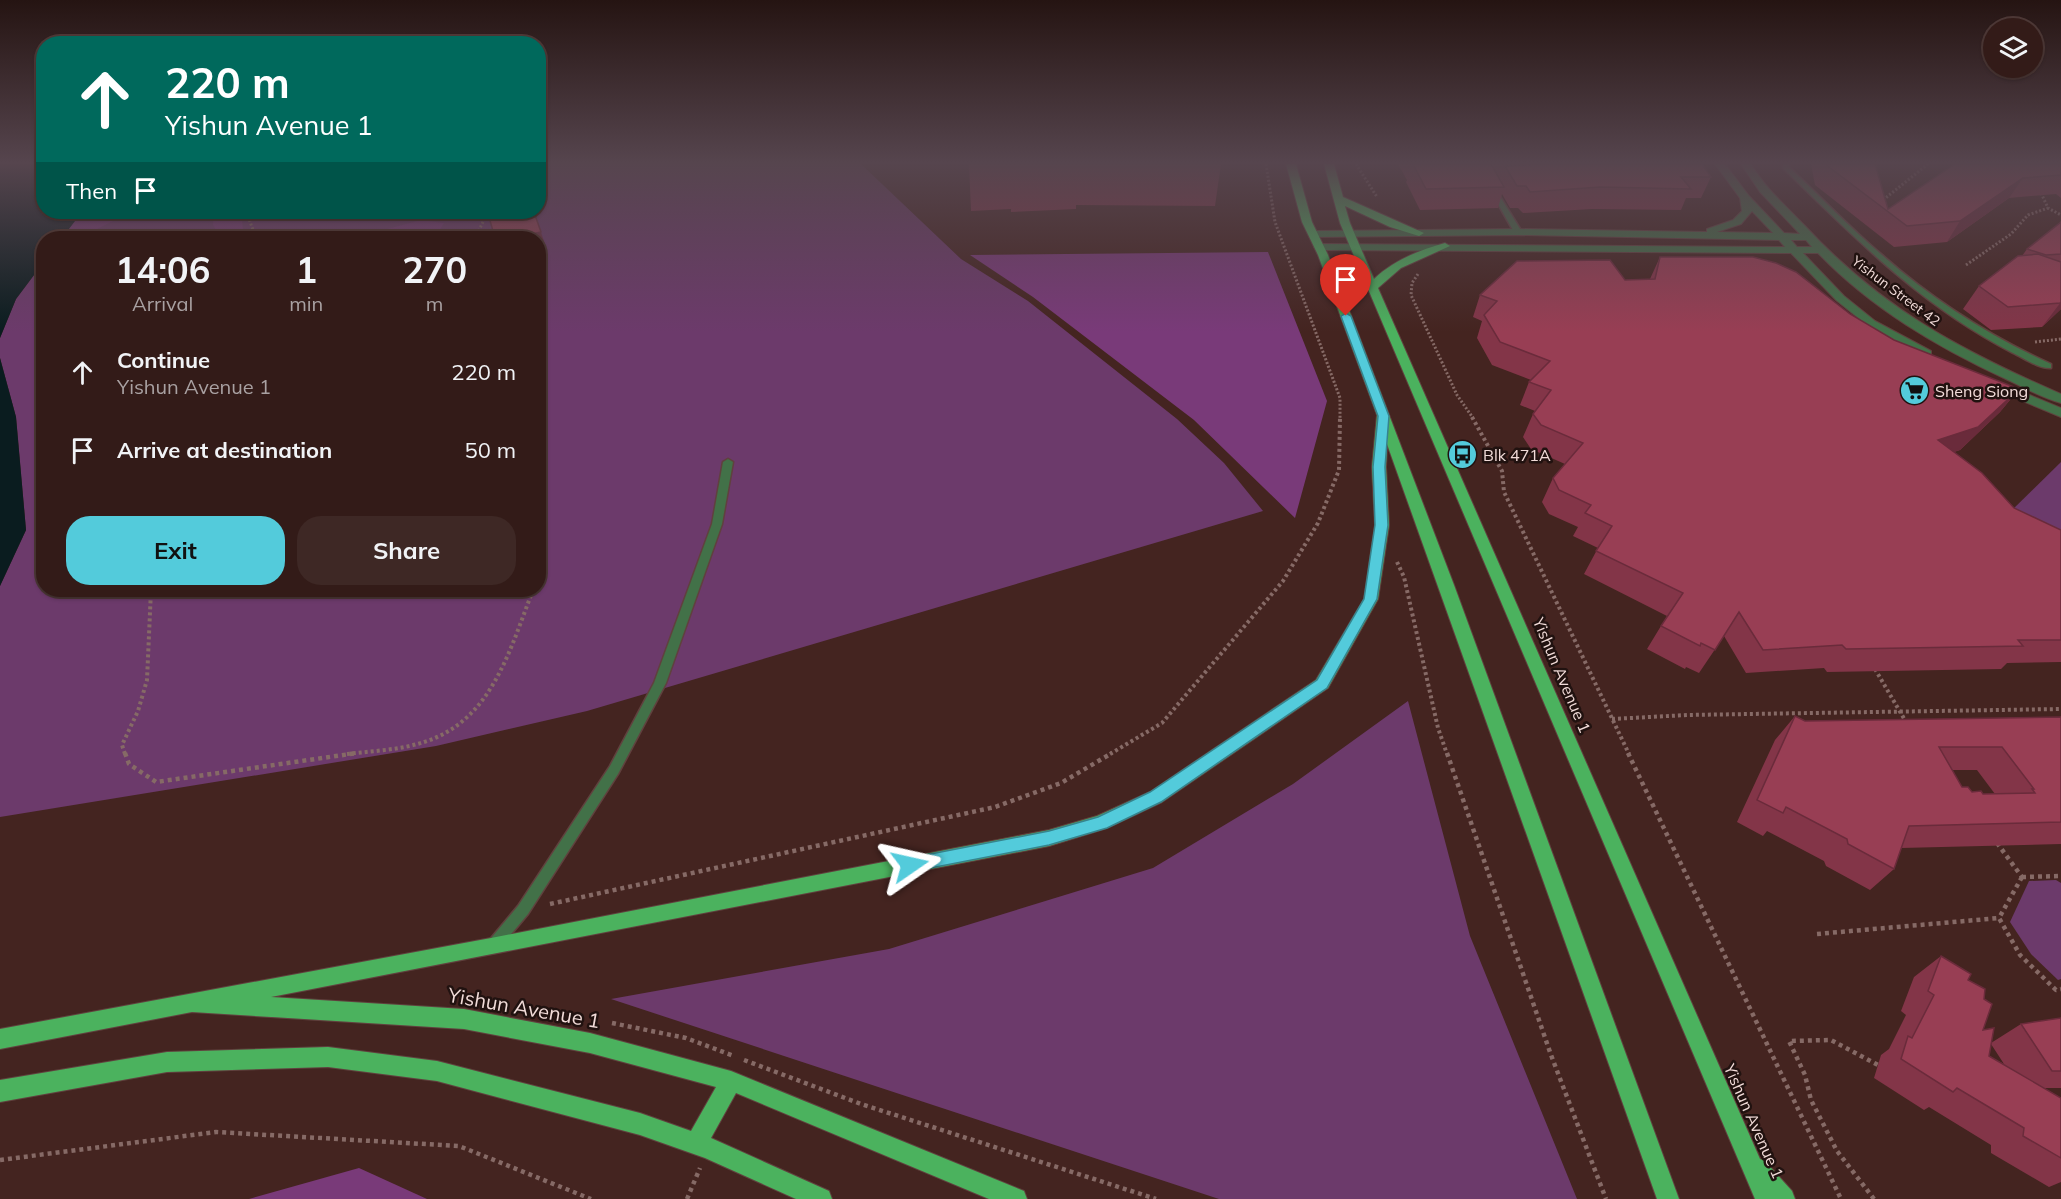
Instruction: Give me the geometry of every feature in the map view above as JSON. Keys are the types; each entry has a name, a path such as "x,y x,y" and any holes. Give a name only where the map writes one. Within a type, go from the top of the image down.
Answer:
{"main road":[{"path":"1306,220 1319,247 1383,416 1541,841 1668,1199"},
{"name":"Yishun Avenue 1","path":"1346,220 1373,287 1766,1199"},
{"path":"1383,220 1419,233"},
{"path":"1373,287 1386,272 1400,264 1445,246"},
{"path":"192,1002 491,947 1049,838 1101,823 1156,797 1322,684 1371,599 1382,525 1379,467 1383,416"},
{"name":"Yishun Avenue 1","path":"0,1039 192,1002 464,1019 590,1043 731,1081 1016,1199"},
{"path":"0,1091 167,1062 328,1057 437,1071 640,1125 702,1146 820,1199"},
{"path":"702,1146 731,1081"},
{"path":"1747,1158 1784,1199"}],"street":[{"path":"1699,235 1739,220"},
{"path":"1766,220 1840,298 1871,323 1914,348 1943,361"},
{"name":"Yishun Street 42","path":"1793,220 1871,295 1908,323 1949,348 2061,399"},
{"path":"1319,247 1353,239 1419,233 1518,232 1809,237"},
{"path":"1313,234 1445,246 1821,249"},
{"path":"1716,248 1760,261"},
{"path":"1805,280 1840,298"},
{"path":"1982,379 2061,413"}],"lane":[{"path":"1511,220 1518,232"},
{"path":"1841,220 1892,269 1959,317 2010,350 2048,366"},
{"path":"491,947 524,910 614,770 660,683 717,524 728,462"}],"path":[{"path":"524,910 995,807 1061,783 1162,723 1283,580 1318,523 1339,470 1340,398 1275,220"},
{"path":"1966,265 2011,234 2024,220"},
{"path":"1424,270 1412,283 1411,295 1457,395 1480,428 1502,471 1504,492 1840,1199"},
{"path":"2027,343 2061,339"},
{"path":"1382,525 1404,577 1438,728 1551,1055 1606,1199"},
{"path":"151,597 147,680 138,711 122,745 129,764 156,782 423,743 447,734 473,713 501,671 530,597"},
{"path":"1871,662 1899,712 1913,730"},
{"path":"1612,719 1687,715 2061,709"},
{"path":"1995,840 2022,876"},
{"path":"2022,876 2061,876"},
{"path":"1999,918 2022,876"},
{"path":"1817,933 1999,918"},
{"path":"1999,918 2020,955 2056,990 2061,989"},
{"path":"605,1022 687,1038 861,1104 1156,1199"},
{"path":"1874,1199 1837,1151 1811,1100 1805,1075 1789,1041 1831,1040 1878,1065"},
{"path":"0,1160 216,1132 459,1146 591,1199"},
{"path":"687,1199 702,1146"}],"shaded area":[{"path":"0,220 76,220 67,231 36,231 36,272 16,299 0,338"},
{"path":"73,220 115,220 93,231 64,231"},
{"path":"76,220 920,220 961,259 1028,301 1177,419 1224,463 1263,511 587,711 436,746 0,817 0,586 26,530 16,417 0,358 0,338 16,299 36,272 36,597 546,597 546,231 67,231"},
{"path":"213,220 242,220 243,229 246,231 217,231 213,225"},
{"path":"421,220 444,223 439,231 380,231"},
{"path":"1268,252 1327,401 1295,518 1194,420 1033,297 970,255"},
{"path":"0,358 16,417 26,530 0,586"},
{"path":"2061,462 2061,540 2008,514"},
{"path":"1408,701 1470,936 1577,1199 1219,1199 611,999 889,949 1153,868 1293,784"},
{"path":"2056,880 2061,883 2061,979 2058,980 2031,954 2010,922 2029,881"},
{"path":"359,1168 427,1199 249,1199"}],"building":[{"path":"490,220 537,220 541,231 493,231"},
{"path":"1899,220 1962,220 1960,221 1907,226"},
{"path":"2061,222 2061,254 2046,255 2027,249"},
{"path":"2038,254 2061,262 2060,303 2008,307 1979,286 2018,256"},
{"path":"1660,257 1753,257 1776,263 1796,272 1850,314 1894,340 2019,389 1978,427 1938,440 1982,473 2014,508 2061,530 2061,640 2018,640 2023,646 1846,649 1842,645 1763,650 1739,612 1715,650 1701,643 1700,646 1661,626 1683,593 1596,551 1612,526 1585,513 1591,505 1559,490 1553,478 1583,443 1541,425 1533,414 1551,390 1529,382 1550,361 1500,342 1484,315 1497,301 1480,295 1517,261 1610,260 1625,280 1655,279"},
{"path":"1795,716 1805,721 2061,717 2061,822 1909,826 1894,869 1848,844 1847,839 1786,807 1783,813 1757,800","holes":["1939,747 2002,747 2035,793 1983,794 1981,791 1972,792 1968,787 1962,787"]},
{"path":"1941,956 1971,974 1968,980 1985,989 1984,999 1992,1004 1983,1030 1994,1028 1989,1056 2061,1098 2061,1158 2023,1136 2024,1128 1957,1088 1953,1092 1901,1059 1908,1036 1912,1038 1934,995 1928,991"},
{"path":"2061,1018 2061,1071 2052,1071 2021,1024"}],"place":[{"name":"Sheng Siong","path":"1914,391"},
{"name":"Blk 471A","path":"1462,455"}],"route":[{"path":"910,865 1049,838 1101,823 1156,797 1322,684 1371,599 1382,525 1379,467 1383,416 1346,316"}]}
